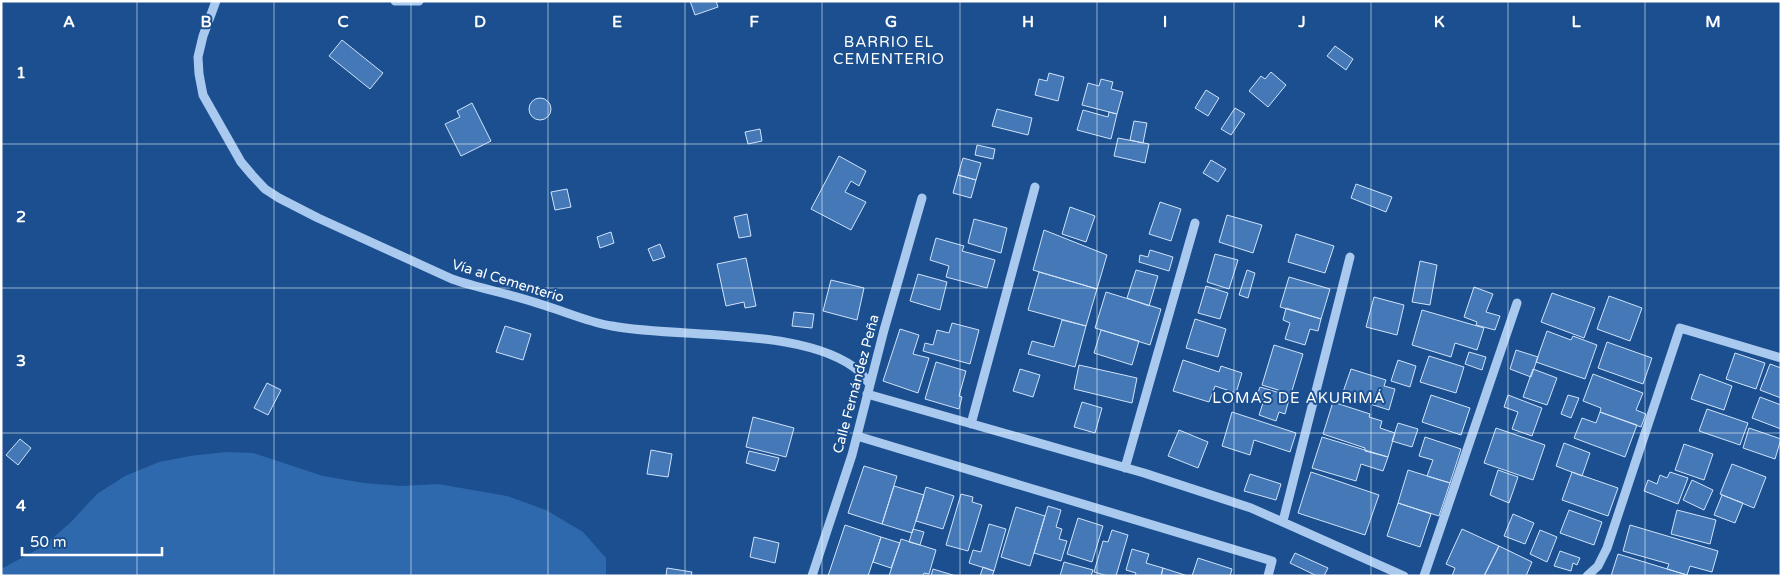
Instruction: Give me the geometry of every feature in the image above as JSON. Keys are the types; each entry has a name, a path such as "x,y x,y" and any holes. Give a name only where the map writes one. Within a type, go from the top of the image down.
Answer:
{"street":[{"name":"Vía al Cementerio","path":"216,1 203,36 198,57 202,95 241,162 264,189 279,198 452,280 474,287 504,293 616,327 666,333 756,338 792,343 818,350 841,360 860,372 869,384"},
{"path":"395,1 419,1"},
{"path":"971,424 1035,187"},
{"name":"Calle Fernández Peña","path":"812,576 852,456 869,384 922,198"},
{"path":"1125,468 1195,222"},
{"path":"1283,521 1350,257"},
{"path":"1424,576 1517,303"},
{"path":"1587,576 1598,566 1607,548 1680,328 1781,358"},
{"path":"867,394 1125,468 1251,508 1404,576"},
{"path":"857,436 1272,561 1268,576"}],"shaded area":[{"path":"226,452 253,453 323,476 364,483 401,486 438,484 507,496 546,510 583,532 606,558 606,576 1,576 1,569 42,547 70,523 97,494 125,476 159,462"}],"building":[{"path":"690,1 716,1 718,7 695,15"},
{"path":"342,40 383,73 370,89 329,56"},
{"path":"1335,46 1353,59 1346,70 1327,56"},
{"path":"1271,72 1286,85 1268,107 1249,91 1261,76 1265,79"},
{"path":"1049,73 1064,77 1058,101 1035,95 1039,79 1047,81"},
{"path":"1101,79 1113,82 1111,89 1123,92 1117,114 1082,105 1088,83 1099,86"},
{"path":"1206,90 1219,98 1208,116 1195,108"},
{"path":"540,98 548,101 551,109 548,117 540,120 532,117 529,109 532,101"},
{"path":"472,103 491,141 461,156 445,124 460,117 457,111"},
{"path":"1235,108 1245,114 1231,135 1221,129"},
{"path":"997,109 1032,118 1028,135 992,126"},
{"path":"1083,110 1108,117 1109,112 1117,114 1111,139 1077,130"},
{"path":"1134,121 1147,123 1143,143 1130,140"},
{"path":"760,129 762,141 748,144 745,132"},
{"path":"1118,138 1149,144 1145,163 1114,156"},
{"path":"977,145 995,149 993,159 975,155"},
{"path":"839,156 866,171 859,186 851,181 845,192 866,202 851,230 811,209"},
{"path":"963,158 981,163 976,180 958,175"},
{"path":"1211,160 1226,169 1218,182 1203,173"},
{"path":"958,175 976,180 971,198 953,193"},
{"path":"1356,184 1392,197 1386,212 1351,198"},
{"path":"567,189 571,207 555,210 551,192"},
{"path":"1160,202 1181,209 1171,241 1149,234"},
{"path":"1070,207 1095,216 1086,242 1062,234"},
{"path":"747,214 751,236 739,238 734,217"},
{"path":"1227,215 1262,225 1253,253 1219,242"},
{"path":"974,219 1007,228 1001,253 968,243"},
{"path":"1044,230 1107,255 1097,289 1033,270"},
{"path":"611,232 614,243 600,248 597,237"},
{"path":"1296,234 1334,246 1325,273 1288,262"},
{"path":"936,238 964,246 962,251 995,260 987,288 946,277 949,266 930,260"},
{"path":"660,244 665,257 653,261 648,249"},
{"path":"1150,250 1173,257 1169,271 1139,262 1140,255 1148,257"},
{"path":"1215,254 1238,260 1229,289 1207,282"},
{"path":"746,258 756,306 745,308 744,302 726,306 717,264"},
{"path":"1420,261 1437,265 1430,305 1412,302"},
{"path":"1136,270 1158,276 1149,306 1127,298"},
{"path":"1247,270 1255,273 1248,298 1239,295"},
{"path":"1039,272 1097,289 1086,326 1028,310"},
{"path":"918,274 947,282 940,310 910,301"},
{"path":"1289,277 1330,289 1321,319 1280,307"},
{"path":"831,280 864,288 857,320 823,311"},
{"path":"1206,286 1228,293 1220,319 1198,313"},
{"path":"1474,287 1493,294 1486,312 1500,316 1495,330 1476,325 1477,322 1464,317"},
{"path":"1106,292 1161,309 1150,345 1095,328"},
{"path":"1552,293 1595,308 1584,338 1541,322"},
{"path":"1609,296 1642,308 1630,341 1597,329"},
{"path":"1374,297 1404,305 1397,335 1366,327"},
{"path":"1286,308 1321,319 1318,331 1310,329 1305,345 1285,339 1290,323 1283,320"},
{"path":"1422,310 1484,328 1477,350 1455,343 1451,357 1412,345"},
{"path":"794,312 814,314 812,328 792,326"},
{"path":"1195,319 1226,329 1218,357 1186,348"},
{"path":"1062,320 1086,326 1075,367 1028,354 1032,341 1054,347"},
{"path":"952,323 979,330 970,364 923,351 925,343 933,345 937,330 949,333"},
{"path":"505,326 531,334 523,360 496,352"},
{"path":"900,329 919,335 913,354 929,358 918,393 883,381"},
{"path":"1101,330 1139,341 1132,365 1094,353"},
{"path":"1547,331 1571,340 1573,336 1597,345 1585,379 1536,362"},
{"path":"1607,342 1652,358 1643,384 1598,368"},
{"path":"1274,345 1303,354 1291,394 1262,385"},
{"path":"1516,350 1538,357 1531,377 1510,369"},
{"path":"1469,352 1486,357 1482,370 1465,364"},
{"path":"1735,353 1765,363 1756,389 1726,379"},
{"path":"1429,356 1464,367 1456,393 1420,382"},
{"path":"1183,360 1219,372 1221,366 1242,373 1236,393 1215,386 1209,402 1173,391"},
{"path":"1398,360 1416,366 1410,387 1391,381"},
{"path":"936,362 966,371 959,396 962,397 959,409 925,399"},
{"path":"1770,364 1781,368 1781,398 1760,390"},
{"path":"1079,365 1137,378 1132,403 1074,389"},
{"path":"1020,369 1040,375 1033,397 1013,391"},
{"path":"1351,369 1386,380 1384,386 1395,389 1389,410 1342,395"},
{"path":"1533,369 1557,378 1547,405 1523,397"},
{"path":"1593,374 1643,393 1636,410 1646,414 1641,427 1600,412 1601,408 1583,401"},
{"path":"1700,374 1732,386 1724,410 1691,399"},
{"path":"267,383 281,390 268,415 254,408"},
{"path":"1260,387 1290,396 1285,414 1279,412 1276,421 1259,415 1264,400 1256,398"},
{"path":"1431,395 1470,408 1461,435 1422,422"},
{"path":"1508,395 1542,408 1532,436 1512,429 1518,412 1504,407"},
{"path":"1568,395 1579,398 1571,418 1561,414"},
{"path":"1760,397 1781,405 1781,429 1752,418"},
{"path":"1082,402 1102,408 1095,433 1074,427"},
{"path":"1333,402 1370,414 1369,417 1382,421 1380,428 1395,433 1388,457 1365,451 1365,448 1323,434"},
{"path":"1707,409 1748,423 1740,445 1699,431"},
{"path":"1232,412 1296,433 1290,452 1254,440 1250,455 1222,446"},
{"path":"1600,412 1637,425 1625,457 1574,438 1582,418 1596,423"},
{"path":"753,417 794,428 786,457 746,447"},
{"path":"1398,423 1418,429 1412,447 1392,441"},
{"path":"1496,428 1545,445 1533,480 1484,463"},
{"path":"1749,428 1781,439 1775,459 1743,448"},
{"path":"1179,430 1208,442 1198,468 1168,456"},
{"path":"1322,437 1388,457 1383,471 1361,464 1356,481 1312,468"},
{"path":"1425,437 1461,449 1450,483 1427,476 1433,460 1419,456"},
{"path":"20,439 31,448 18,465 6,455"},
{"path":"1564,443 1590,453 1582,476 1556,466"},
{"path":"1684,444 1713,454 1704,480 1675,470"},
{"path":"651,450 672,454 668,477 647,474"},
{"path":"749,451 779,458 775,471 746,463"},
{"path":"1732,464 1766,477 1754,508 1720,494"},
{"path":"864,466 897,476 882,524 848,513"},
{"path":"1408,470 1450,483 1439,516 1398,503"},
{"path":"1498,470 1518,477 1509,503 1490,495"},
{"path":"1311,472 1379,495 1365,535 1298,513"},
{"path":"1572,472 1618,488 1608,516 1562,500"},
{"path":"1670,472 1688,478 1678,504 1644,491 1648,480 1657,484 1660,475 1667,478"},
{"path":"1250,474 1281,484 1276,500 1244,491"},
{"path":"1692,480 1713,490 1704,510 1683,500"},
{"path":"894,486 924,495 912,533 882,524"},
{"path":"926,487 954,496 943,529 916,521"},
{"path":"961,494 973,497 972,502 982,505 968,551 946,545"},
{"path":"1722,495 1743,503 1735,523 1714,515"},
{"path":"1398,503 1431,514 1420,547 1387,536"},
{"path":"1048,506 1061,510 1056,527 1062,529 1059,539 1067,541 1061,561 1034,553"},
{"path":"1016,507 1045,516 1030,566 1001,557"},
{"path":"1569,510 1602,522 1594,545 1560,533"},
{"path":"1677,510 1716,520 1710,544 1671,534"},
{"path":"1513,514 1534,523 1525,544 1504,536"},
{"path":"1078,518 1103,526 1092,562 1067,554"},
{"path":"989,524 1006,529 994,571 969,563 973,550 981,552"},
{"path":"845,525 881,537 868,576 828,576"},
{"path":"1630,525 1718,551 1712,572 1690,566 1687,575 1667,569 1669,564 1623,551"},
{"path":"913,529 924,532 920,545 909,542"},
{"path":"1462,529 1499,546 1484,576 1452,576 1455,568 1446,564"},
{"path":"1112,530 1128,535 1116,576 1108,576 1094,572 1103,541 1108,542"},
{"path":"1540,530 1557,537 1547,562 1530,554"},
{"path":"754,537 779,543 775,563 750,557"},
{"path":"881,537 900,543 891,568 873,562"},
{"path":"901,539 936,550 929,574 924,573 923,576 889,576"},
{"path":"1499,546 1532,562 1526,576 1484,576"},
{"path":"1132,549 1149,554 1146,563 1163,568 1161,576 1135,576 1136,573 1126,570"},
{"path":"1560,551 1580,558 1577,565 1573,563 1571,571 1554,566"},
{"path":"1295,553 1328,568 1324,576 1317,576 1290,563"},
{"path":"1618,554 1687,575 1687,576 1611,576"},
{"path":"1198,558 1232,569 1230,576 1192,576"},
{"path":"1064,562 1093,570 1091,576 1060,576"},
{"path":"983,567 994,571 992,576 980,576"},
{"path":"667,568 692,572 691,576 666,576"},
{"path":"1163,568 1188,576 1161,576"},
{"path":"933,569 956,576 931,576"}],"district":[{"name":"BARRIO EL CEMENTERIO","path":"889,50"},
{"name":"LOMAS DE AKURIMÁ","path":"1299,398"}]}
